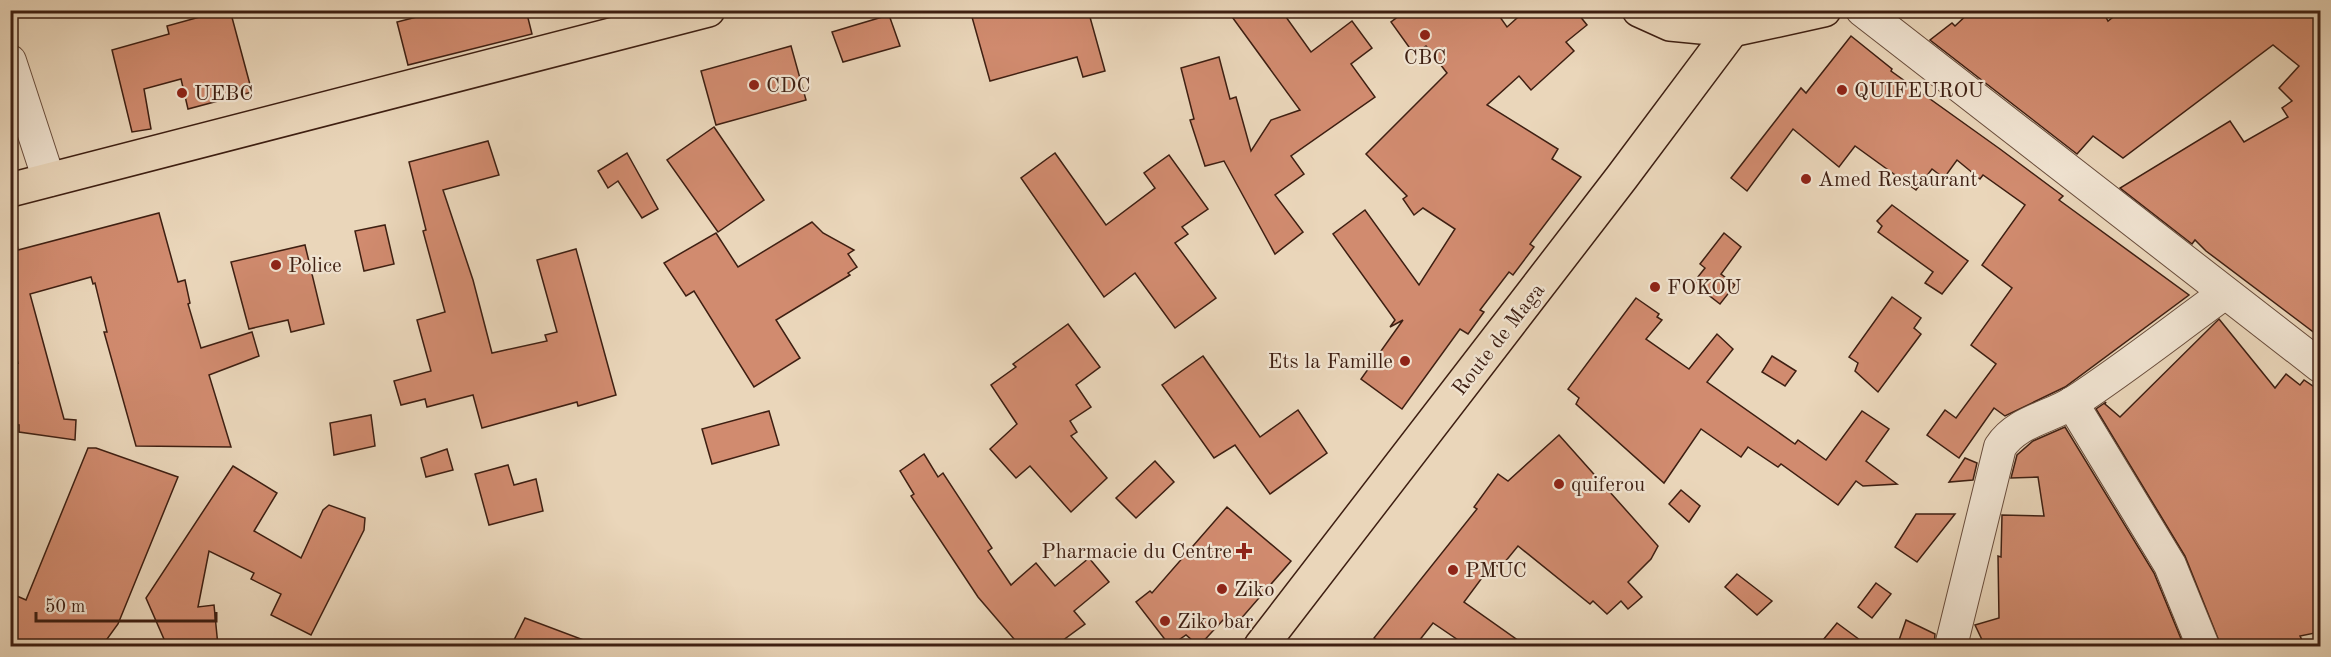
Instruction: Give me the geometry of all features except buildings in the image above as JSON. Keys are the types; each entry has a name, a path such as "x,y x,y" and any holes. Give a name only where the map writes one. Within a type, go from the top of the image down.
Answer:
{"main road":[{"path":"10,189 708,10"},
{"path":"1639,10 1670,24 1732,30 1824,10"},
{"name":"Route de Maga","path":"1261,646 1622,177 1732,30"}],"street":[{"path":"1862,10 2320,366"},
{"path":"10,61 49,180"},
{"path":"1951,646 2000,447 2015,430 2072,403 2225,293"},
{"path":"2072,403 2170,565 2203,646"}],"place":[{"name":"CBC","path":"1425,35"},
{"name":"CDC","path":"754,85"},
{"name":"QUIFEUROU","path":"1842,90"},
{"name":"UEBC","path":"182,93"},
{"name":"Amed Restaurant","path":"1806,179"},
{"name":"Police","path":"276,265"},
{"name":"FOKOU","path":"1655,287"},
{"name":"Ets la Famille","path":"1405,361"},
{"name":"quiferou","path":"1559,484"},
{"name":"Pharmacie du Centre","path":"1244,551"},
{"name":"PMUC","path":"1453,570"},
{"name":"Ziko","path":"1222,589"},
{"name":"Ziko bar","path":"1165,621"}]}
